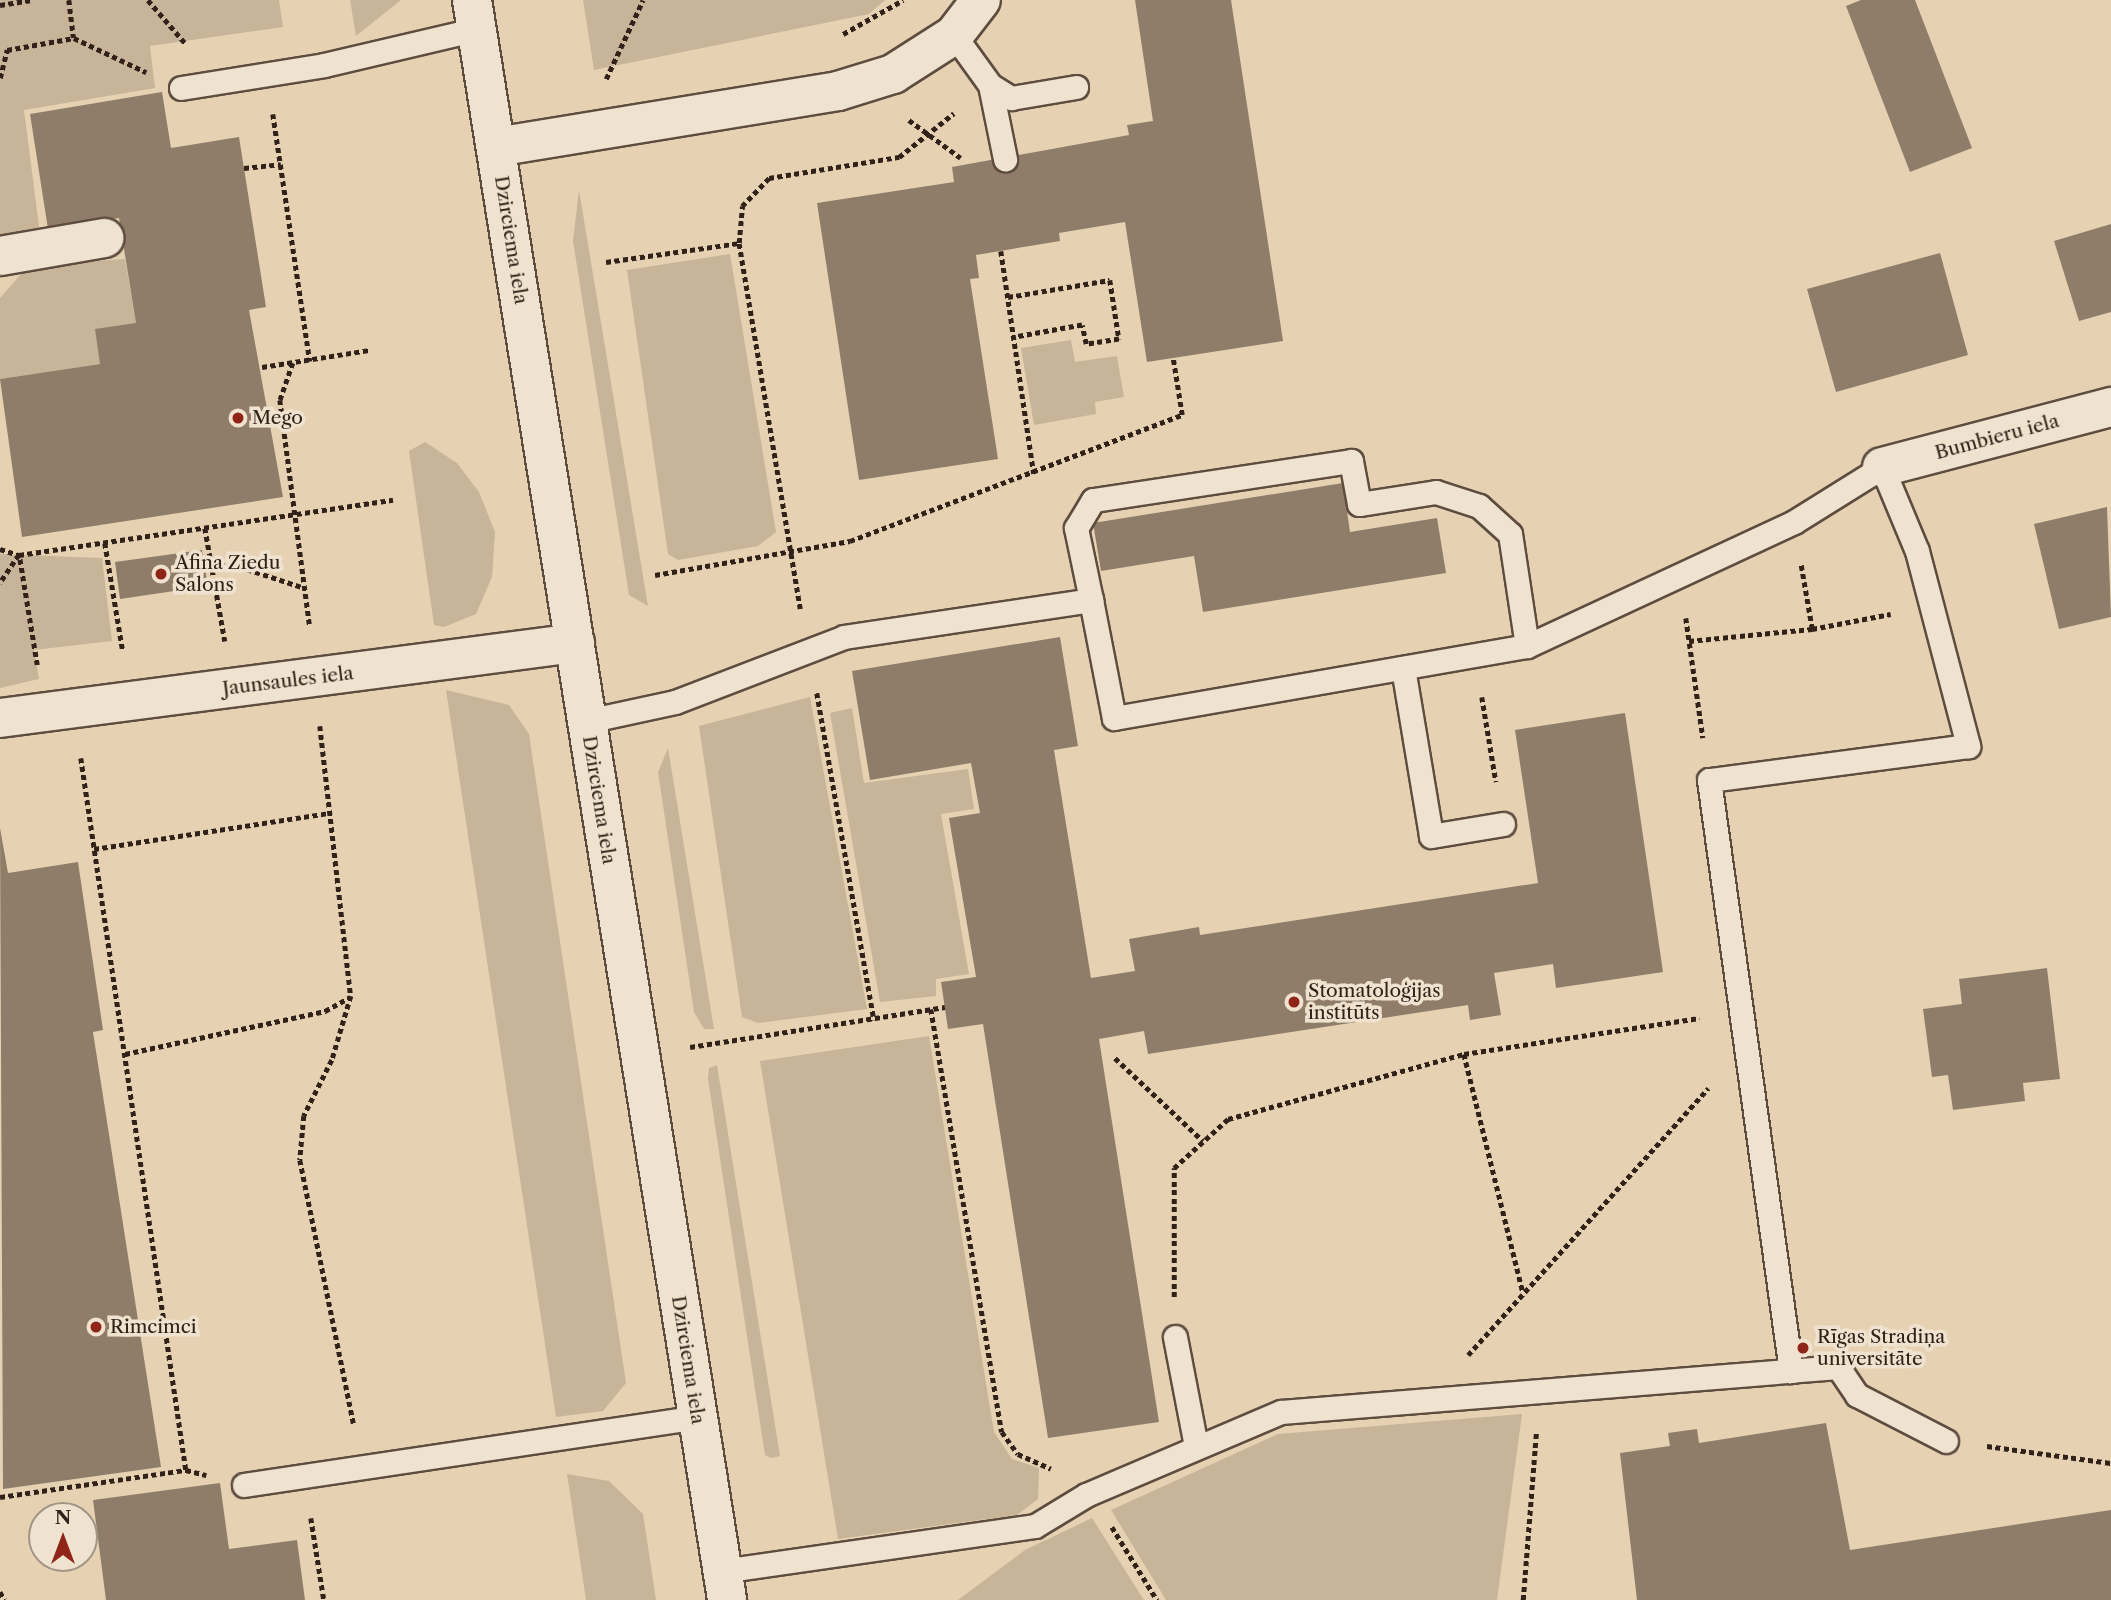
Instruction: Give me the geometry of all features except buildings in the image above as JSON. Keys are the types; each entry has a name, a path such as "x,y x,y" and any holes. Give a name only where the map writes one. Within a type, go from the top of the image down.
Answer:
{"street":[{"path":"496,147 838,91 893,74 954,35 981,0"},
{"name":"Dzirciema iela","path":"475,14 724,1585"},
{"path":"0,256 104,239"},
{"name":"Bumbieru iela","path":"1882,467 2111,407"},
{"name":"Jaunsaules iela","path":"0,718 575,643"}],"lane":[{"path":"181,88 268,75 475,14"},
{"path":"954,35 990,85 1012,98 1076,87"},
{"path":"990,85 1005,159"},
{"path":"1527,646 1510,534 1479,506 1436,492 1359,504 1351,461 1093,500 1076,528 1114,718 1527,646 1794,522 1882,467 1932,606 1968,746 1709,780 1791,1371"},
{"path":"587,721 675,702 810,654 844,637 1091,600"},
{"path":"1403,668 1431,836 1503,824"},
{"path":"1175,1337 1196,1447"},
{"path":"724,1585 1035,1526 1086,1495 1281,1412 1539,1394 1838,1367 1857,1395 1946,1441"},
{"path":"244,1485 698,1417"}],"path":[{"path":"0,5 32,0"},
{"path":"69,0 74,38"},
{"path":"148,0 219,82"},
{"path":"604,83 643,0"},
{"path":"0,78 7,50 74,38 181,88"},
{"path":"893,74 903,114 970,165"},
{"path":"268,75 310,361"},
{"path":"874,1020 810,654 787,552 739,243 743,206 769,178 899,157 990,85"},
{"path":"244,168 281,164"},
{"path":"606,262 739,243"},
{"path":"1001,251 1034,474"},
{"path":"1008,297 1110,281 1119,339 1086,344 1082,325 1015,337"},
{"path":"262,367 369,350"},
{"path":"655,575 850,541 1034,474 1182,415 1173,358"},
{"path":"293,363 280,400 316,677 328,813 351,996 332,1060 304,1116 300,1160 362,1468"},
{"path":"0,549 19,555 393,500"},
{"path":"1794,522 1812,629"},
{"path":"205,528 233,688"},
{"path":"105,543 131,701"},
{"path":"0,583 19,555"},
{"path":"19,555 94,849 186,1470"},
{"path":"212,568 231,564 305,588"},
{"path":"1680,575 1709,780"},
{"path":"1689,641 1812,629 1932,606"},
{"path":"1477,654 1503,824"},
{"path":"94,849 328,813"},
{"path":"125,1054 325,1011 351,996"},
{"path":"730,1040 945,1007"},
{"path":"931,1009 1002,1432 1018,1454 1086,1495 1157,1600"},
{"path":"1175,1337 1174,1168 1228,1119 1464,1054 1741,1011"},
{"path":"1427,1402 1746,1046"},
{"path":"1464,1054 1523,1293"},
{"path":"1115,1058 1203,1141"},
{"path":"1523,1600 1539,1394"},
{"path":"1946,1441 2111,1463"},
{"path":"0,1497 186,1470 244,1485"},
{"path":"304,1476 324,1600"},
{"path":"0,1592 5,1600"}],"shaded area":[{"path":"0,0 279,0 283,27 150,46 155,88 24,110 41,242 0,247"},
{"path":"350,0 401,0 356,36"},
{"path":"583,0 885,0 869,14 594,70"},
{"path":"579,190 648,606 629,595 573,241"},
{"path":"730,254 776,532 758,546 678,560 668,554 627,270"},
{"path":"125,259 136,323 100,364 0,379 0,298 29,265"},
{"path":"1071,340 1075,362 1117,356 1124,397 1095,402 1096,414 1034,425 1021,348"},
{"path":"425,442 457,463 479,492 495,532 492,577 476,614 444,627 434,625 409,451"},
{"path":"0,554 102,558 112,641 34,650 39,679 0,688"},
{"path":"446,690 509,705 529,734 626,1383 603,1411 556,1417"},
{"path":"810,697 867,1009 758,1023 742,1017 699,726"},
{"path":"852,708 864,783 968,769 974,809 941,814 969,974 936,979 936,996 880,1002 830,713"},
{"path":"668,748 714,1029 704,1029 694,1012 658,772"},
{"path":"929,1036 994,1432 1012,1459 1039,1468 1038,1499 1017,1515 838,1539 760,1061"},
{"path":"717,1065 780,1456 771,1458 765,1455 708,1079 709,1068"},
{"path":"1522,1414 1497,1600 1166,1600 1111,1510 1278,1434"},
{"path":"567,1474 609,1481 643,1514 656,1600 586,1600"},
{"path":"1092,1518 1144,1600 958,1600 1025,1550"}],"place":[{"name":"Mego","path":"238,418"},
{"name":"Afina Ziedu Salons","path":"161,574"},
{"name":"Stomatoloģijas institūts","path":"1294,1002"},
{"name":"Rimcimci","path":"96,1327"},
{"name":"Rīgas Stradiņa universitāte","path":"1803,1348"}]}
